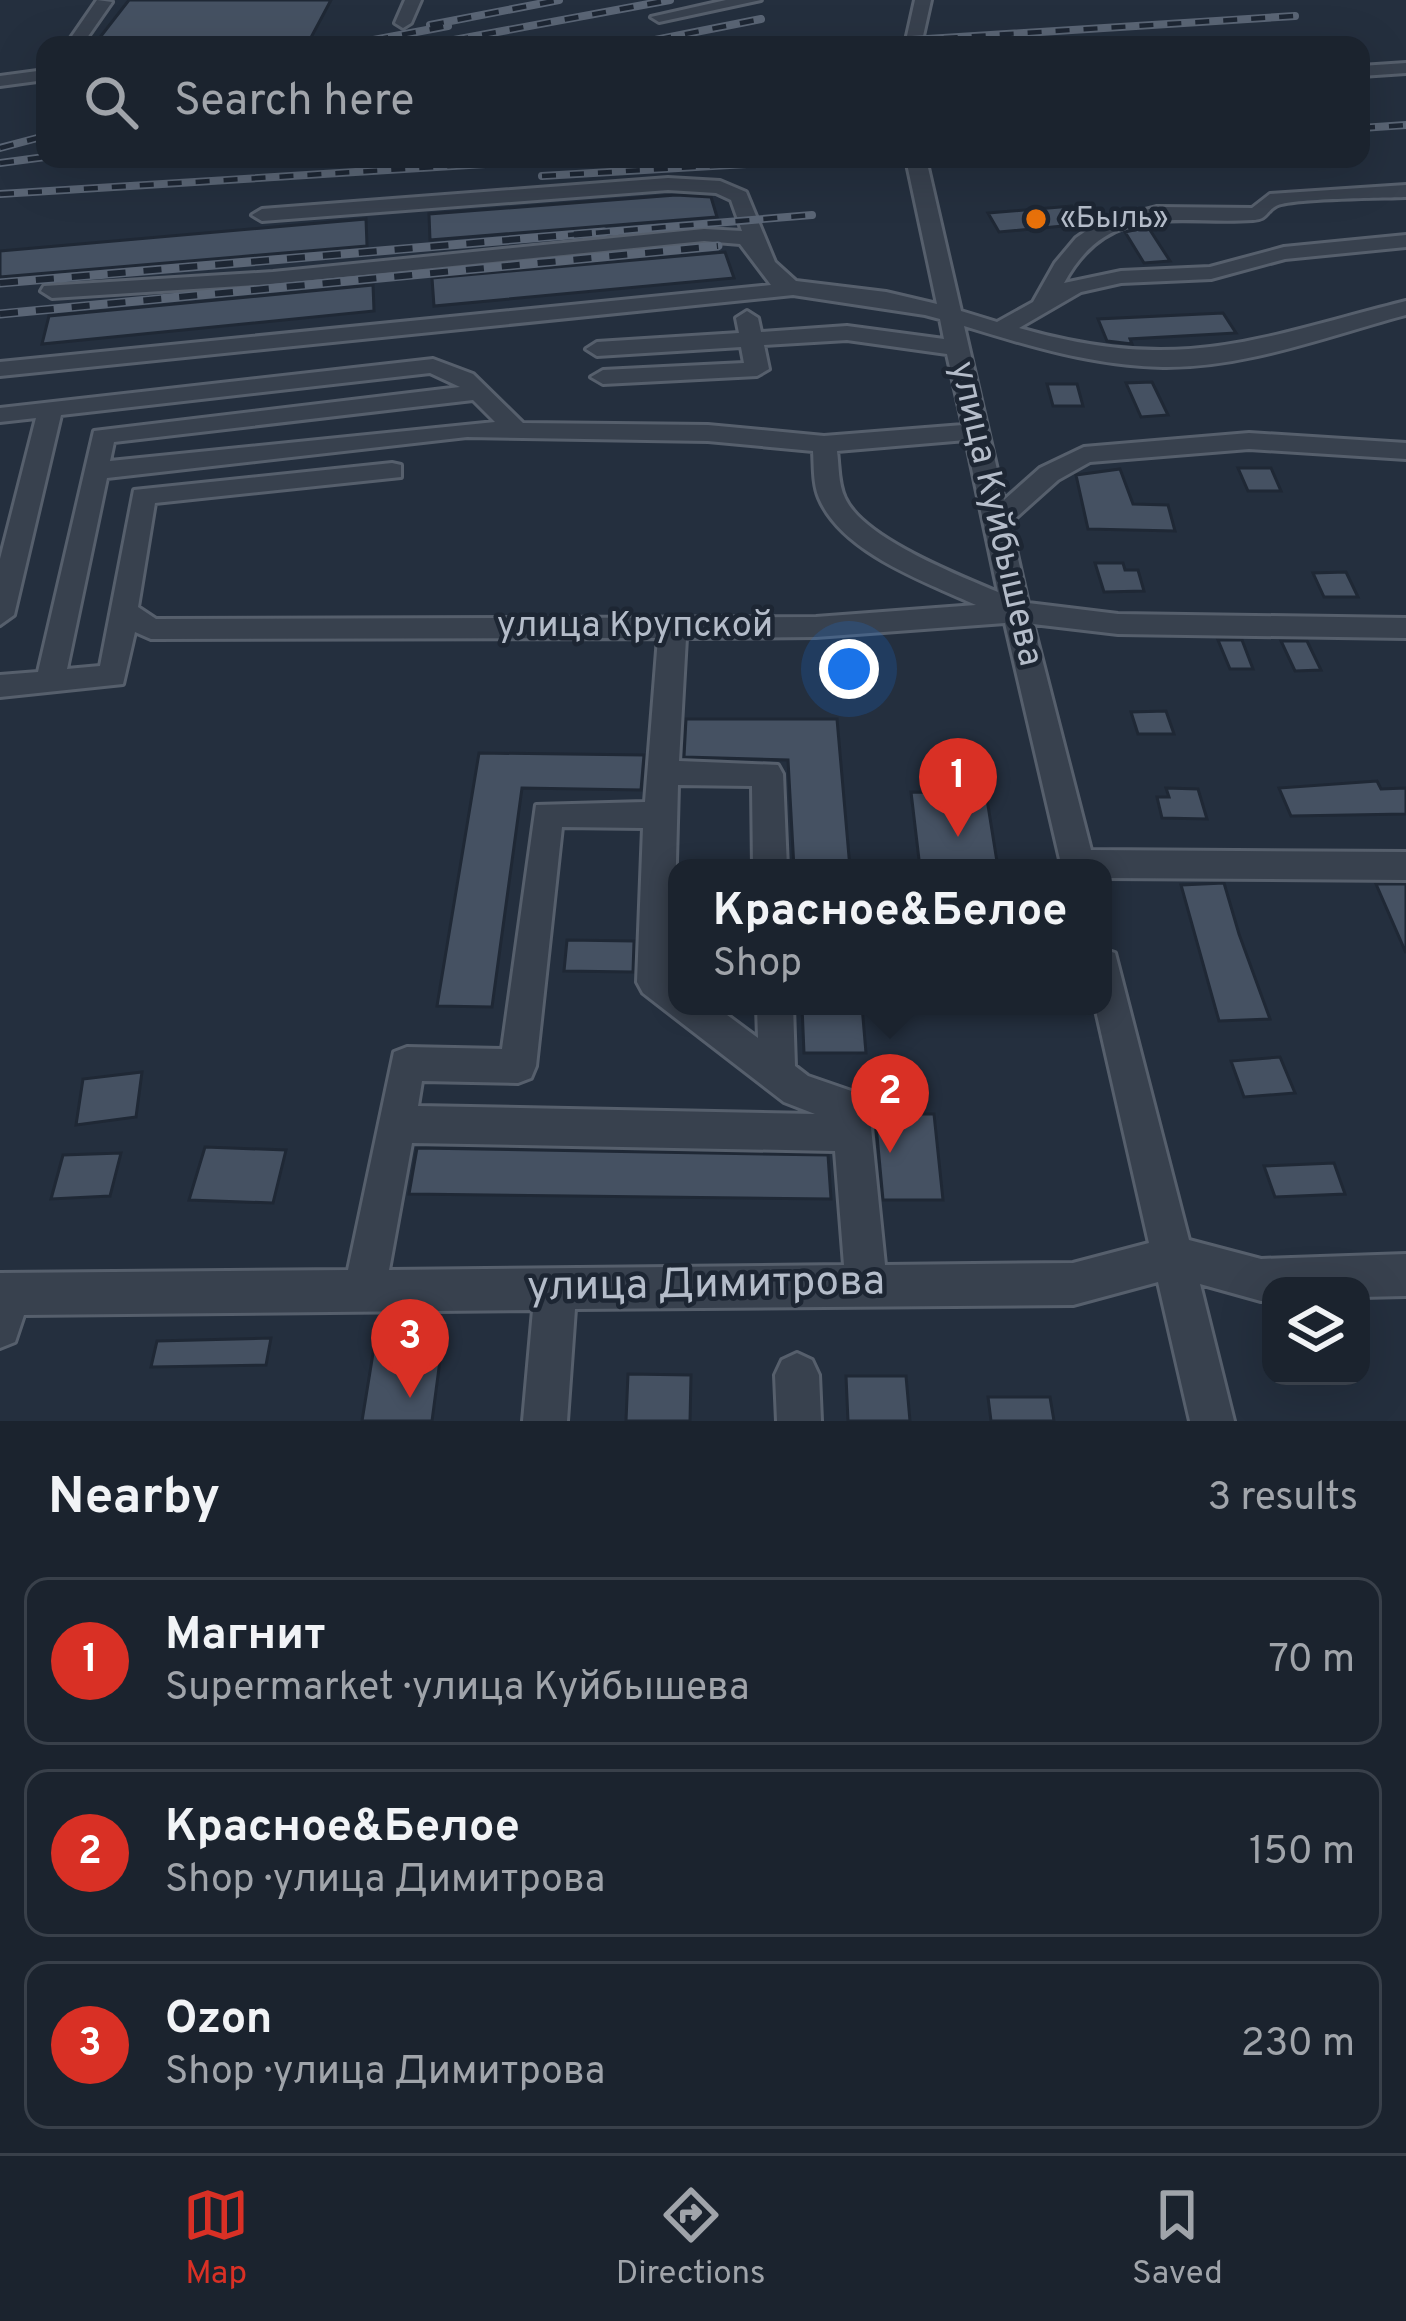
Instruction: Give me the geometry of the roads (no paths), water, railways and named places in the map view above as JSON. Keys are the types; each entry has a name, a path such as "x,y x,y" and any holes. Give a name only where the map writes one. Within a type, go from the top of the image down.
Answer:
{"street":[{"path":"403,23 413,0"},
{"path":"658,17 753,0"},
{"path":"915,36 922,0"},
{"path":"80,36 104,2"},
{"path":"1370,70 1406,68"},
{"path":"0,81 36,76"},
{"name":"улица Куйбышева","path":"918,168 1016,612 1077,859"},
{"path":"262,215 668,184 720,187 739,196 773,277 794,289"},
{"path":"1042,303 1054,279 1092,231 1128,213 1258,214 1270,200 1406,191"},
{"path":"52,291 273,278 704,235 746,238 766,259"},
{"path":"1001,329 1073,287 1121,277 1211,273 1284,253 1406,241"},
{"path":"0,369 794,289 899,300 950,319 1106,356 1168,360 1226,355 1406,308"},
{"path":"603,377 758,369 742,295"},
{"path":"597,349 751,335 847,333 957,348"},
{"path":"0,415 434,366 465,379 517,430"},
{"path":"50,682 103,436 478,392"},
{"path":"0,615 50,409"},
{"path":"95,471 467,429 708,434 824,444 976,432"},
{"path":"996,520 1049,474 1084,455 1249,441 1406,451"},
{"path":"824,444 833,502 870,536 908,561 1016,612"},
{"path":"0,686 113,676 143,496 392,471"},
{"name":"улица Крупской","path":"124,611 151,629 816,627 1016,612 1118,624 1406,628"},
{"path":"668,991 656,982 662,773 673,626"},
{"path":"662,773 767,774 770,859"},
{"path":"365,1290 406,1064 518,1066 547,814 660,815"},
{"path":"1112,866 1406,866"},
{"path":"1112,1001 1212,1421"},
{"path":"699,1015 797,1090 850,1108 866,1283"},
{"path":"775,1015 777,1076"},
{"path":"396,1124 852,1133"},
{"name":"улица Димитрова","path":"3,1305 365,1290 1073,1284 1175,1257 1262,1280 1406,1275"},
{"path":"544,1421 556,1288"},
{"path":"797,1375 799,1421"}],"railway":[{"path":"430,25 559,0"},
{"path":"476,36 670,0"},
{"path":"976,36 1295,16"},
{"path":"675,36 761,19"},
{"path":"395,36 448,26"},
{"path":"1370,127 1406,125"},
{"path":"0,148 36,138"},
{"path":"0,163 36,158"},
{"path":"0,194 420,168"},
{"path":"542,176 679,168"},
{"path":"584,234 812,215"},
{"path":"584,234 604,232"},
{"path":"0,283 584,234"},
{"path":"568,235 584,234"},
{"path":"0,314 718,246"}],"place":[{"name":"«Быль»","path":"1036,219"},
{"name":"Магнит","path":"958,837"},
{"name":"Красное&Белое","path":"890,1153"},
{"name":"Ozon","path":"410,1398"}]}
